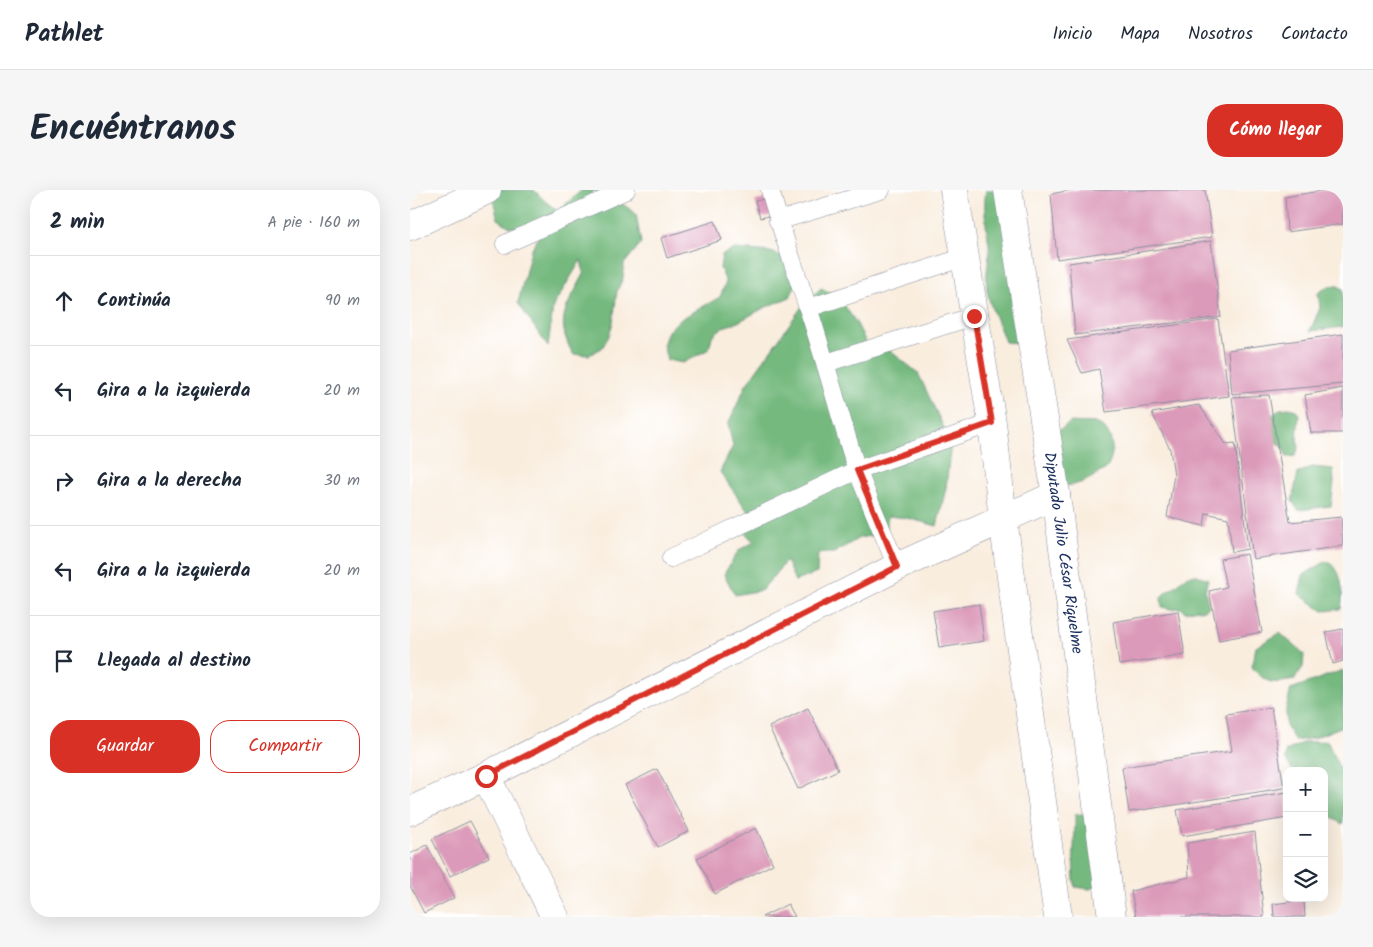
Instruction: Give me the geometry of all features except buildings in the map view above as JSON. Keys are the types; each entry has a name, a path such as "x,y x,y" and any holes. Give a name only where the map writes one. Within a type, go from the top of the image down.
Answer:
{"street":[{"path":"410,226 487,190"},
{"path":"954,190 992,423 1003,519 1058,917"},
{"name":"Diputado Julio César Riquelme","path":"1008,190 1056,494 1112,917"},
{"path":"410,811 486,776 897,567 1056,494"},
{"path":"486,776 555,917"}],"lane":[{"path":"505,244 626,190"},
{"path":"770,190 778,221 826,363 840,420 857,470 897,567"},
{"path":"778,221 881,190"},
{"path":"808,308 965,257"},
{"path":"826,363 974,316"},
{"path":"671,558 857,470 992,423"}],"green space":[{"path":"488,190 534,190 558,211 582,190 590,190 611,197 636,214 641,243 624,264 623,278 617,291 613,322 609,336 602,348 589,355 573,354 564,331 563,321 565,312 584,274 581,260 553,306 548,347 518,303 531,250 539,236 527,230 510,227 498,219 491,192"},
{"path":"986,190 1013,190 1019,343 1005,342 988,297 989,244 985,210"},
{"path":"735,249 771,252 784,257 796,284 790,297 736,323 723,327 712,336 709,349 683,363 667,360 663,345 668,331 679,320 720,297 726,282 720,268 722,255"},
{"path":"1332,286 1338,286 1343,289 1343,327 1310,331 1320,308 1318,293"},
{"path":"821,288 838,296 857,324 869,349 889,350 918,373 951,443 946,488 937,526 907,518 888,516 886,533 859,538 834,553 818,553 817,573 795,581 786,561 762,590 735,595 724,574 739,550 754,542 742,530 749,513 720,472 733,446 728,424 746,385 803,305"},
{"path":"1289,408 1296,410 1299,415 1297,439 1299,447 1295,456 1287,457 1282,446 1273,439 1269,418 1280,409"},
{"path":"1071,422 1095,423 1101,426 1109,436 1112,450 1105,470 1077,484 1063,486 1052,435"},
{"path":"1312,467 1333,469 1334,482 1331,506 1298,510 1292,501 1298,473"},
{"path":"1327,561 1338,573 1342,589 1342,600 1341,609 1323,611 1299,594 1303,575"},
{"path":"1190,575 1197,575 1208,579 1205,591 1209,607 1201,611 1197,609 1185,612 1181,608 1171,609 1162,607 1161,597"},
{"path":"1280,633 1304,654 1303,667 1294,680 1270,682 1252,667 1256,647"},
{"path":"1343,670 1343,726 1314,738 1295,741 1286,726 1286,709 1291,689"},
{"path":"1327,741 1343,772 1343,824 1328,816 1328,767 1290,767 1285,759 1286,751 1305,742"},
{"path":"1075,813 1085,816 1103,883 1090,889 1075,887 1073,868"}],"route":[{"path":"486,776 897,567 857,470 992,423 974,316"}]}
